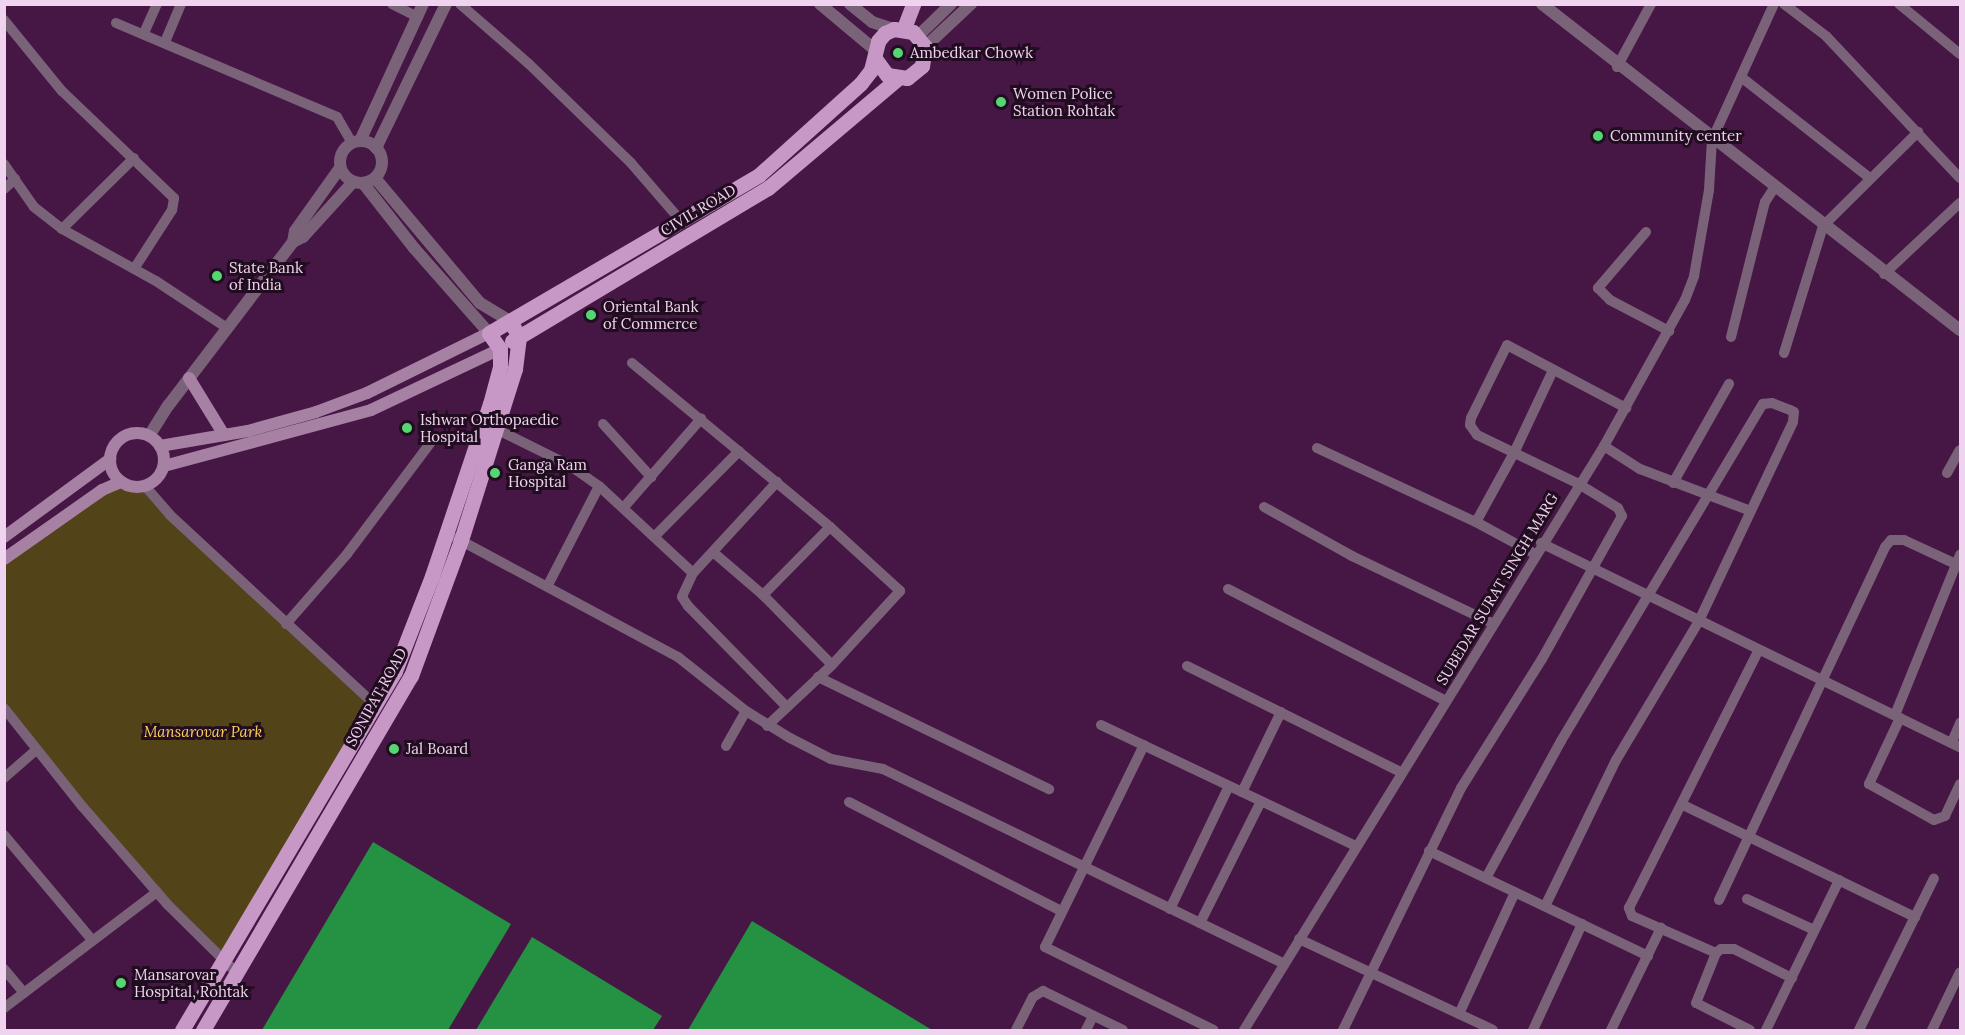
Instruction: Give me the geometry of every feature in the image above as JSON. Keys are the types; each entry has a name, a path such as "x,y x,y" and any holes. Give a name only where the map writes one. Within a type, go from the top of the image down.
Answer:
{"main road":[{"path":"899,28 921,41 922,66 907,78 897,79 887,75 875,55 885,33 899,28 913,4"},
{"name":"CIVIL ROAD","path":"489,333 759,175 803,139 861,83 875,55"},
{"name":"CIVIL ROAD","path":"500,349 768,188 897,79"},
{"path":"510,321 519,337"},
{"path":"160,446 224,435 316,412 367,393 489,333 500,349 371,410 164,466"},
{"name":"SONIPAT ROAD","path":"203,1030 237,973 334,793 411,633 454,537 496,429 515,369 519,337"},
{"name":"SONIPAT ROAD","path":"182,1030 221,960 411,676 454,537 500,366 500,349"},
{"path":"189,378 224,435"},
{"path":"4,537 110,459 118,441 125,436 149,436 160,446 164,466 159,477 145,486 133,487 121,482 113,472 110,459"},
{"path":"4,559 102,490 121,482"}],"street":[{"path":"144,33 157,4"},
{"path":"165,42 181,4"},
{"path":"392,4 418,17"},
{"path":"149,436 189,378 293,242 296,231 340,168 343,151 356,142 423,4"},
{"path":"376,148 446,4"},
{"path":"459,4 529,64 631,163 682,222"},
{"path":"820,4 875,55"},
{"path":"850,4 872,22 899,28"},
{"path":"921,41 951,4"},
{"path":"921,41 971,4"},
{"path":"1617,67 1651,4"},
{"path":"1712,140 1774,4"},
{"path":"1784,4 1826,36 1960,178"},
{"path":"1899,4 1960,54"},
{"path":"1551,7 1617,67 1884,274 1960,330"},
{"path":"4,20 62,91 174,198 172,210 134,269"},
{"path":"116,23 144,33 336,117 356,142 376,148 382,160 375,178"},
{"path":"1741,77 1869,178"},
{"path":"1784,353 1823,226 1918,132"},
{"name":"SUBEDAR SURAT SINGH MARG","path":"1244,1030 1541,543 1604,446 1668,331 1694,276 1709,190 1712,140"},
{"path":"62,229 134,158"},
{"path":"4,164 34,207 62,229 134,269 227,328"},
{"path":"340,168 358,183 489,333"},
{"path":"4,189 15,178"},
{"path":"293,242 303,237 358,183 375,178"},
{"path":"375,178 480,303 510,321"},
{"path":"1731,337 1765,202 1774,188"},
{"path":"1884,274 1960,203"},
{"path":"1646,232 1598,288 1610,300 1668,331"},
{"path":"1342,1030 1461,788 1595,570 1622,513 1579,484 1477,435 1470,425 1471,418 1507,345 1626,408"},
{"path":"632,363 830,527 900,594 832,666 767,726"},
{"path":"1476,522 1514,453 1553,369"},
{"path":"1673,483 1729,384"},
{"path":"1486,878 1706,496 1763,404 1772,403 1795,416 1748,510 1699,621 1616,760 1545,906"},
{"path":"625,506 701,419"},
{"path":"603,424 651,477"},
{"path":"496,429 561,460 599,486 625,506 693,573"},
{"path":"286,624 347,554 435,437"},
{"path":"1604,446 1640,469 1706,496 1748,510"},
{"path":"1317,448 1476,522 1535,554"},
{"path":"1947,473 1960,450"},
{"path":"656,535 739,451"},
{"path":"777,482 693,573 682,597 688,606 787,707"},
{"path":"145,486 170,515 376,706"},
{"path":"548,585 599,486"},
{"path":"1264,507 1352,556 1492,623"},
{"path":"763,595 830,527"},
{"path":"454,537 548,585 678,657 767,726 831,759 883,769 1284,964"},
{"path":"1719,900 1891,540 1904,540 1959,562 1869,784 1934,820 1945,816 1960,784"},
{"path":"1541,543 1956,745 1960,723"},
{"path":"713,552 763,595 832,666"},
{"path":"1227,589 1446,701"},
{"path":"1716,953 1632,916 1629,908 1683,805 1759,650"},
{"path":"1187,666 1401,772"},
{"path":"818,677 1049,789"},
{"path":"4,708 36,750 157,892 221,960 237,973"},
{"path":"726,746 746,711"},
{"path":"1242,792 1281,712"},
{"path":"1101,725 1356,846"},
{"path":"1144,745 1045,942 1047,950 1214,1030"},
{"path":"4,778 36,750"},
{"path":"1170,909 1229,786"},
{"path":"1200,923 1261,801"},
{"path":"849,802 1061,911"},
{"path":"1683,805 1915,918"},
{"path":"4,835 93,941"},
{"path":"1429,851 1648,956"},
{"path":"1859,1030 1934,878"},
{"path":"1767,1030 1839,880"},
{"path":"4,1008 157,892"},
{"path":"1459,1014 1515,892"},
{"path":"1747,898 1814,930"},
{"path":"1533,1030 1582,924"},
{"path":"1611,1030 1661,928"},
{"path":"1299,939 1492,1030"},
{"path":"1750,1030 1696,1003 1716,953 1721,949 1734,949 1792,978"},
{"path":"4,969 24,993"},
{"path":"1932,1030 1960,972"},
{"path":"1016,1030 1037,992 1043,991 1123,1030"},
{"path":"1086,1030 1093,1016"}],"green space":[{"name":"Mansarovar Park","path":"121,482 141,487 378,706 226,962 157,892 5,704 5,560"}],"shaded area":[{"path":"373,842 511,924 448,1030 262,1030"},
{"path":"752,921 932,1030 688,1030"},
{"path":"532,937 662,1016 653,1030 476,1030"}],"place":[{"name":"Ambedkar Chowk","path":"898,53"},
{"name":"Women Police Station Rohtak","path":"1001,102"},
{"name":"Community center","path":"1598,136"},
{"name":"State Bank of India","path":"217,276"},
{"name":"Oriental Bank of Commerce","path":"591,315"},
{"name":"Ishwar Orthopaedic Hospital","path":"407,428"},
{"name":"Ganga Ram Hospital","path":"495,473"},
{"name":"Jal Board","path":"394,749"},
{"name":"Mansarovar Hospital, Rohtak","path":"121,983"}]}
